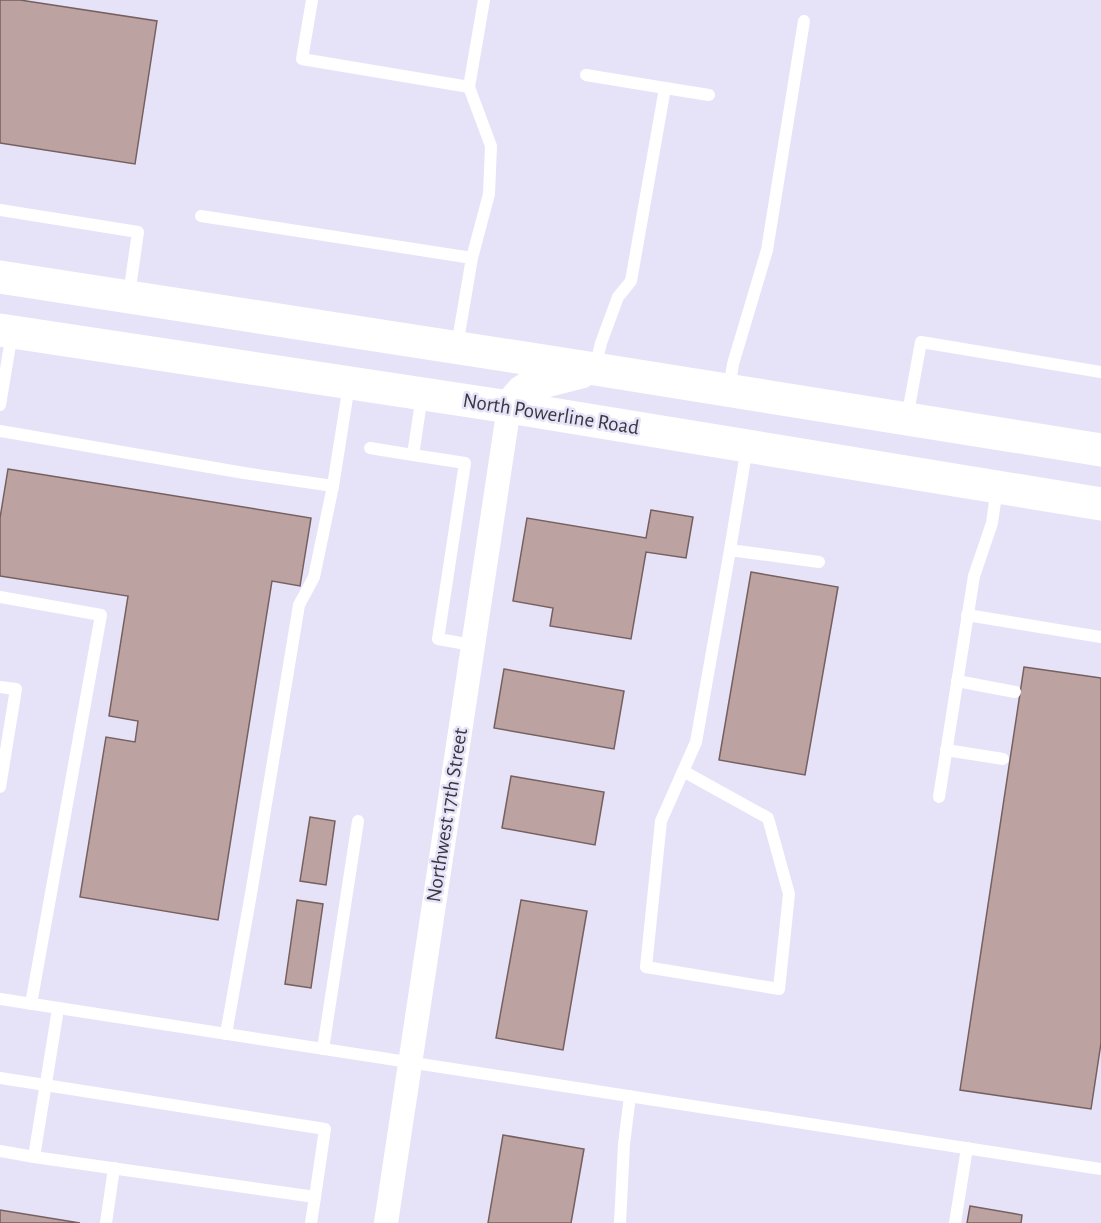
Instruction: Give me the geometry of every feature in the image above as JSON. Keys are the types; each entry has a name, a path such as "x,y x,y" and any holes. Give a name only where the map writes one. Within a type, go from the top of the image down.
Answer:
{"main road":[{"path":"0,276 1101,450"},
{"name":"North Powerline Road","path":"6,331 508,407 1101,504"},
{"path":"432,395 486,383 504,374 521,357"},
{"path":"508,407 522,392 534,384 595,369"}],"street":[{"name":"Northwest 17th Street","path":"386,1223 508,407"}],"lane":[{"path":"312,0 302,59 469,87"},
{"path":"457,348 472,258 489,194 491,146 469,87 484,0"},
{"path":"729,390 733,364 767,250 804,21"},
{"path":"586,75 710,95"},
{"path":"595,369 601,343 618,297 631,281 664,88"},
{"path":"0,210 138,232 129,297"},
{"path":"201,216 472,258"},
{"path":"0,405 6,331"},
{"path":"907,419 921,342 1101,372"},
{"path":"225,1034 299,605 314,577 333,486 349,383"},
{"path":"412,455 432,395"},
{"path":"0,431 333,486"},
{"path":"683,771 768,818 789,894 779,989 646,967 661,821 683,771 696,742 747,446"},
{"path":"370,448 465,463 438,639 472,645"},
{"path":"939,796 974,576 992,523 997,487"},
{"path":"730,550 819,562"},
{"path":"0,597 101,615 31,1004"},
{"path":"968,615 1101,637"},
{"path":"957,681 1015,692"},
{"path":"0,687 16,689 0,787"},
{"path":"946,750 1003,759"},
{"path":"323,1049 358,820"},
{"path":"0,999 1101,1169"},
{"path":"34,1157 58,1009"},
{"path":"0,1078 325,1129 311,1223"},
{"path":"620,1223 624,1144 630,1096"},
{"path":"955,1223 967,1148"},
{"path":"0,1151 315,1197"},
{"path":"106,1223 114,1168"}],"building":[{"path":"0,0 20,0 157,21 135,164 0,143"},
{"path":"8,469 311,518 300,586 272,581 218,920 80,897 106,737 135,742 138,721 109,716 128,596 0,576 0,518"},
{"path":"651,510 693,517 686,558 646,552 631,639 550,626 553,608 513,601 527,518 646,538"},
{"path":"751,572 838,587 805,775 719,760"},
{"path":"1024,667 1101,678 1101,1043 1091,1109 960,1090"},
{"path":"504,669 624,691 614,749 494,728"},
{"path":"511,776 604,792 595,845 502,828"},
{"path":"310,817 335,821 326,885 300,881"},
{"path":"297,900 323,904 311,988 285,984"},
{"path":"521,900 587,911 563,1050 496,1038"},
{"path":"503,1135 584,1149 571,1223 488,1223"},
{"path":"970,1206 1022,1215 1021,1223 967,1223"},
{"path":"0,1210 80,1223 0,1223"}]}
